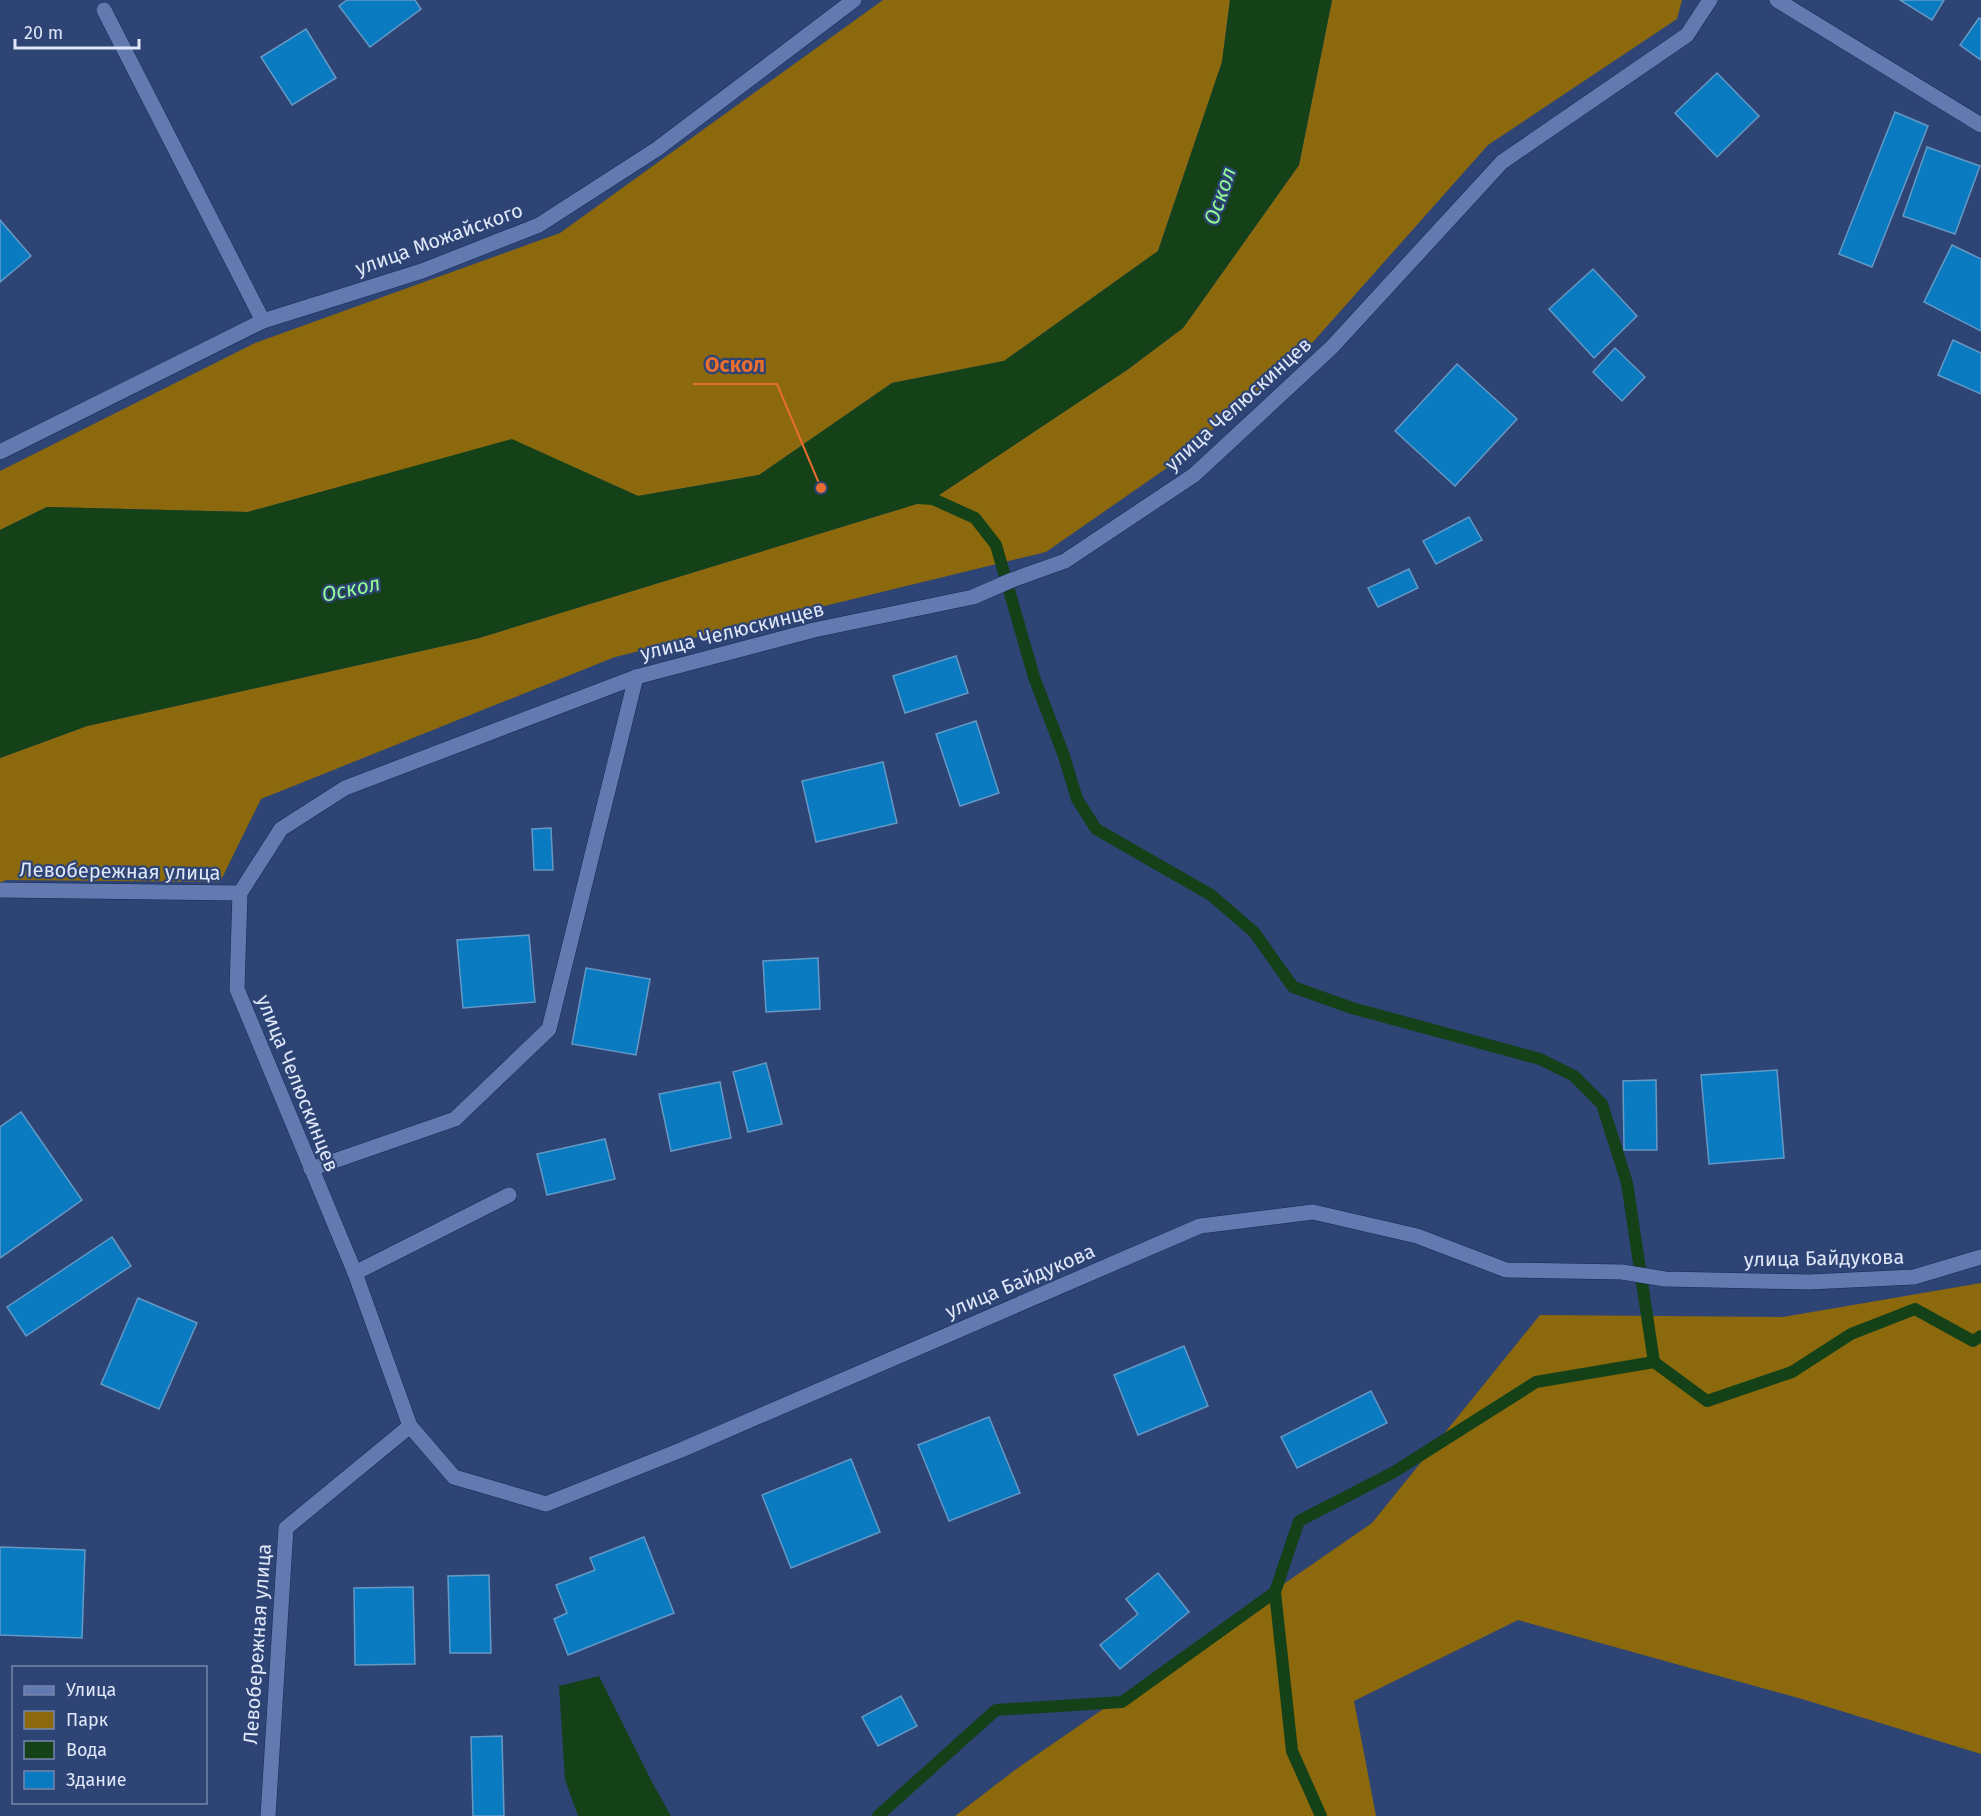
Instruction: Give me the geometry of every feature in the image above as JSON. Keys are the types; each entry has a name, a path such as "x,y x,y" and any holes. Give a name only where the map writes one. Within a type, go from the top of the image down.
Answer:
{"street":[{"name":"улица Можайского","path":"0,452 263,321 422,271 538,225 657,150 854,0"},
{"name":"улица Челюскинцев","path":"454,1477 410,1426 355,1273 237,989 240,893 282,830 345,788 636,677 814,630 974,597 1012,580 1065,561 1194,475 1332,347 1502,162 1687,35 1710,0"},
{"path":"1777,0 1981,125"},
{"path":"104,10 263,321"},
{"path":"311,1168 455,1119 549,1029 636,677"},
{"name":"Левобережная улица","path":"0,890 240,893"},
{"path":"355,1273 509,1195"},
{"name":"улица Байдукова","path":"454,1477 546,1504 681,1450 1200,1226 1313,1212 1417,1236 1506,1270 1622,1272 1665,1279 1809,1282 1914,1277 1981,1257"},
{"name":"Левобережная улица","path":"268,1816 286,1528 410,1426"}],"green space":[{"path":"883,0 1230,0 1222,62 1158,251 1004,361 892,383 759,475 638,496 512,440 248,512 47,507 0,530 0,471 255,343 560,233"},
{"path":"1332,0 1682,0 1677,19 1488,145 1313,342 1174,463 1046,552 615,657 261,799 220,882 6,880 0,883 0,758 87,726 479,638 933,499 1127,370 1183,328 1299,165"},
{"path":"1981,1283 1981,1754 1802,1699 1518,1620 1354,1701 1376,1816 955,1816 1015,1770 1372,1523 1540,1315 1783,1317"}],"water":[{"path":"1230,0 1332,0 1299,165 1183,328 1127,370 933,499 479,638 87,726 0,758 0,530 47,507 248,512 512,439 638,496 759,475 892,383 1004,361 1158,251 1222,62"},
{"path":"599,1676 671,1816 578,1816 565,1780 559,1686"}],"building":[{"path":"347,0 415,0 421,9 370,47 339,6"},
{"path":"1900,0 1944,0 1932,20"},
{"path":"1979,18 1981,19 1981,60 1960,45"},
{"path":"306,29 336,78 292,105 261,57"},
{"path":"1717,73 1759,116 1717,157 1675,113"},
{"path":"1895,112 1928,126 1872,267 1839,254"},
{"path":"1927,147 1980,166 1955,234 1903,216"},
{"path":"0,220 31,256 0,282"},
{"path":"1952,245 1981,259 1981,331 1924,302"},
{"path":"1593,269 1637,316 1594,358 1549,309"},
{"path":"1953,340 1981,353 1981,394 1938,375"},
{"path":"1615,348 1645,377 1622,401 1593,372"},
{"path":"1457,364 1517,419 1455,486 1395,431"},
{"path":"1469,517 1482,540 1436,564 1423,541"},
{"path":"1409,569 1418,588 1378,607 1368,588"},
{"path":"956,656 968,693 905,713 893,676"},
{"path":"976,721 999,793 960,806 936,734"},
{"path":"883,762 897,823 816,842 802,781"},
{"path":"551,828 553,870 534,870 532,829"},
{"path":"529,935 535,1002 463,1008 457,940"},
{"path":"818,958 820,1009 766,1012 763,961"},
{"path":"586,968 650,979 636,1055 572,1044"},
{"path":"766,1063 782,1124 748,1132 733,1072"},
{"path":"1777,1070 1784,1158 1709,1164 1701,1075"},
{"path":"1656,1080 1657,1150 1624,1150 1623,1081"},
{"path":"720,1082 731,1138 671,1151 659,1094"},
{"path":"21,1112 82,1200 0,1258 0,1127"},
{"path":"605,1139 615,1179 547,1195 537,1154"},
{"path":"112,1237 131,1266 26,1336 7,1307"},
{"path":"138,1298 197,1323 159,1409 101,1384"},
{"path":"1184,1346 1208,1406 1138,1435 1114,1375"},
{"path":"1371,1391 1387,1423 1297,1468 1281,1437"},
{"path":"989,1417 1020,1493 949,1521 918,1445"},
{"path":"851,1459 880,1532 791,1568 762,1495"},
{"path":"644,1537 674,1613 568,1655 554,1619 567,1613 556,1585 595,1570 590,1558"},
{"path":"0,1547 85,1550 82,1638 0,1635"},
{"path":"1158,1573 1189,1612 1120,1669 1100,1645 1138,1614 1126,1599"},
{"path":"489,1575 491,1653 450,1653 448,1576"},
{"path":"413,1587 415,1664 355,1665 354,1588"},
{"path":"901,1696 917,1726 878,1746 862,1717"},
{"path":"502,1736 504,1816 473,1816 471,1737"}],"waterway":[{"path":"918,498 933,499 975,518 996,545 1034,677 1064,756 1077,799 1096,829 1211,895 1254,932 1293,987 1352,1008 1540,1059 1574,1076 1602,1104 1627,1183 1654,1362 1707,1401 1792,1372 1851,1334 1915,1309 1973,1341 1981,1336"},
{"path":"1321,1816 1292,1751 1275,1592 1299,1521 1394,1472 1536,1382 1654,1362"},
{"path":"878,1816 996,1710 1122,1702 1275,1592"}],"place":[{"name":"Оскол","path":"821,488"}]}
